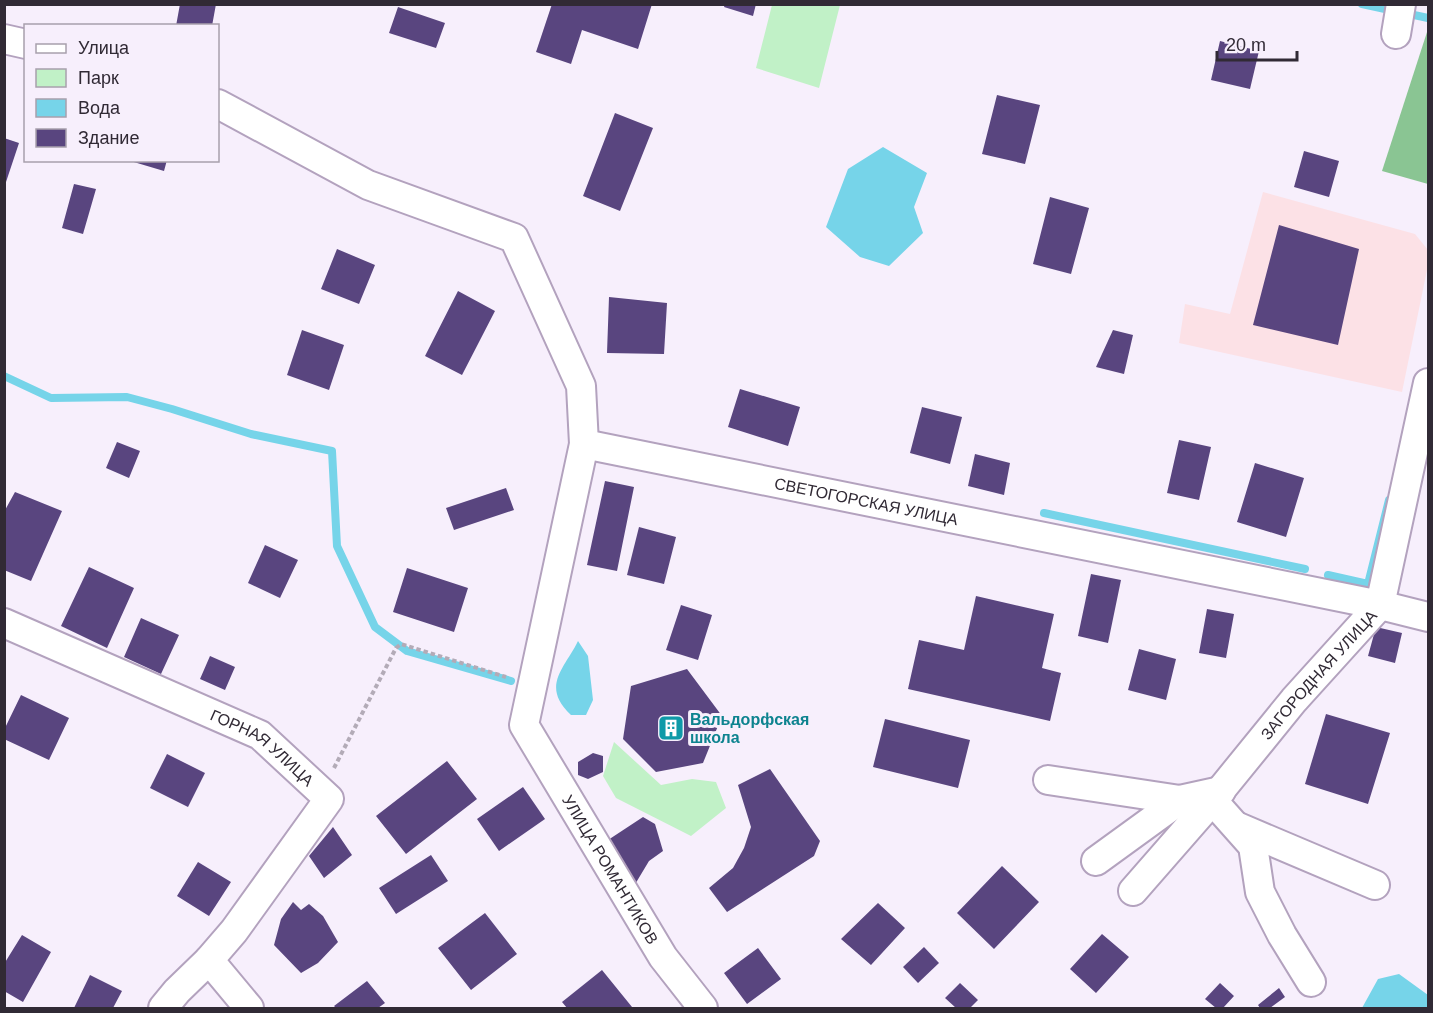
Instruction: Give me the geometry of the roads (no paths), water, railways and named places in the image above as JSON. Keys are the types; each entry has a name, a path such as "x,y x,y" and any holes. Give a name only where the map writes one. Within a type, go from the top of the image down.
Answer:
{"street":[{"path":"1396,34 1401,4"},
{"path":"4,39 24,44"},
{"path":"219,105 368,185 514,238 581,386 584,444"},
{"name":"ЗАГОРОДНАЯ УЛИЦА","path":"1132,891 1217,796 1294,700 1380,605 1428,383"},
{"name":"СВЕТОГОРСКАЯ УЛИЦА","path":"584,444 1380,605 1428,617"},
{"name":"УЛИЦА РОМАНТИКОВ","path":"584,444 524,725 663,957 702,1008"},
{"name":"ГОРНАЯ УЛИЦА","path":"4,623 260,735 329,799 234,931 163,1008"},
{"path":"1048,780 1180,800 1217,796 1236,826 1253,846 1260,892 1281,935 1311,982"},
{"path":"1096,861 1180,800"},
{"path":"1236,826 1375,885"},
{"path":"209,960 249,1008"}],"water":[{"path":"883,147 927,173 914,207 923,233 889,266 860,257 826,227 848,169"},
{"path":"578,641 588,656 593,700 586,715 571,715 562,705 556,686 558,677"},
{"path":"1399,974 1428,995 1428,1008 1362,1008 1378,979"}],"waterway":[{"path":"1362,4 1385,9"},
{"path":"1414,15 1428,18"},
{"path":"4,376 51,398 127,397 251,434 332,451 337,546 375,627 407,651 511,681"},
{"path":"1328,575 1368,584 1389,500"},
{"path":"1044,513 1305,569"}],"place":[{"name":"Вальдорфская школа","path":"671,728"}]}
